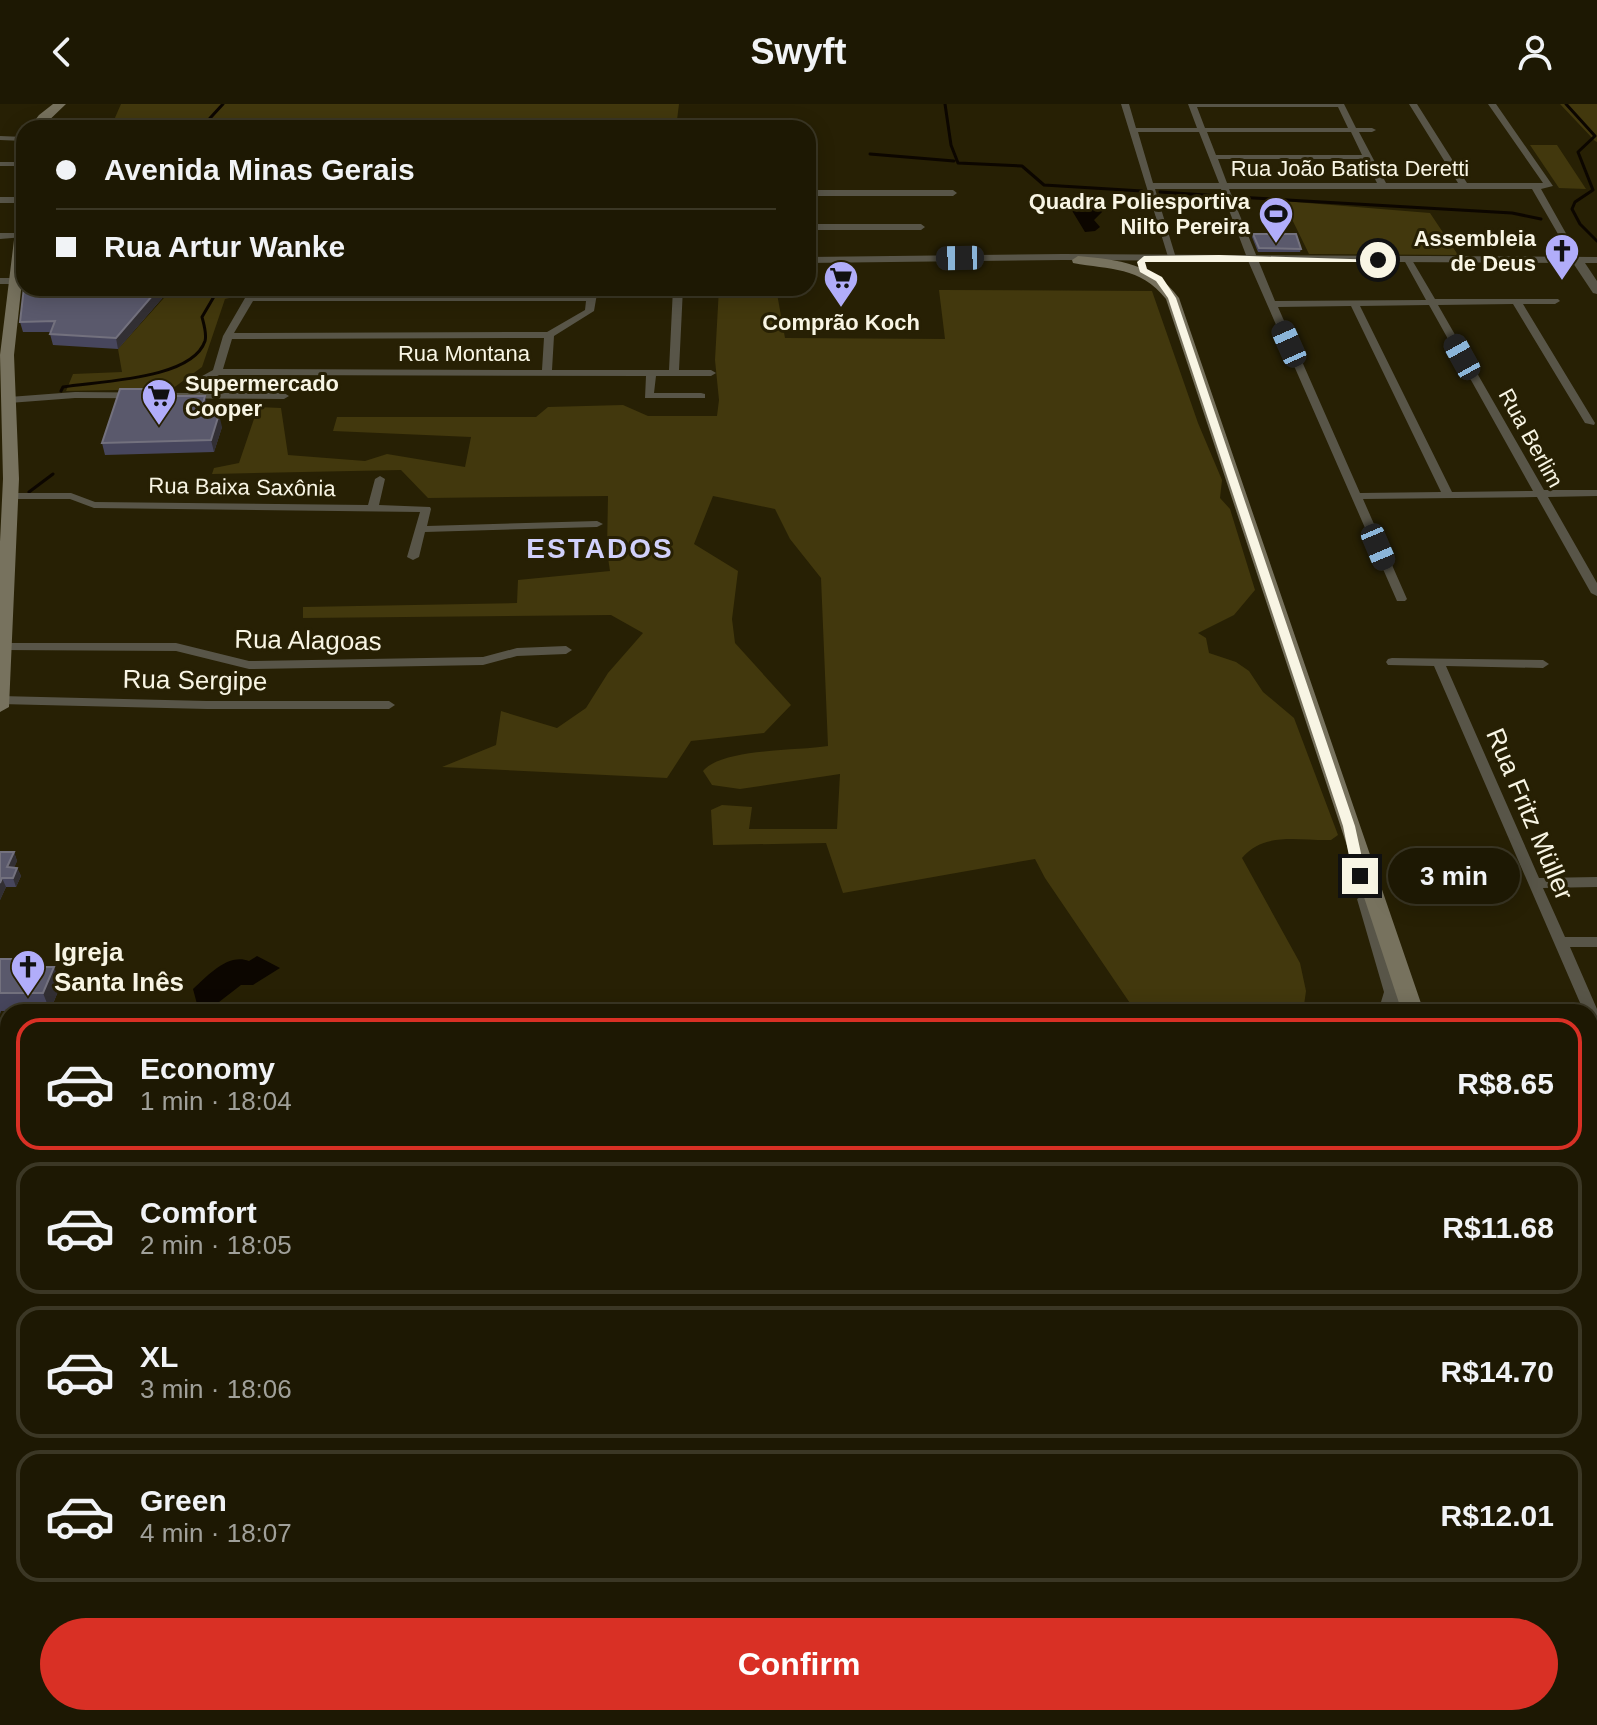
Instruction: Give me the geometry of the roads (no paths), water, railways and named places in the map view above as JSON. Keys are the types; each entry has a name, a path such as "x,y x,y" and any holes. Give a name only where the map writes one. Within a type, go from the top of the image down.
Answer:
{"main road":[{"path":"1078,260 1147,262 1172,298 1410,1004"},
{"path":"0,707 10,496 5,332 16,302 7,281"}],"street":[{"path":"1125,104 1172,258"},
{"path":"1383,186 1340,104 1192,104 1249,259 1272,304 1401,599"},
{"path":"1413,104 1464,186"},
{"name":"Rua João Batista Deretti","path":"1151,186 1549,186 1492,104"},
{"path":"1133,130 1372,130"},
{"path":"1212,157 1368,157"},
{"path":"1535,186 1597,290"},
{"path":"816,193 953,193"},
{"path":"816,227 921,227"},
{"path":"816,260 1041,258 1147,262 1249,259"},
{"path":"1041,258 1078,260"},
{"path":"1147,262 1172,258 1597,260"},
{"name":"Rua Berlim","path":"1408,260 1597,593"},
{"path":"194,394 199,382 217,372 228,336 250,298 387,296"},
{"path":"228,336 549,335 589,311 592,296"},
{"path":"674,373 678,296"},
{"path":"1516,301 1590,423"},
{"path":"1272,304 1555,301"},
{"path":"1354,303 1448,495"},
{"path":"547,373 549,335"},
{"name":"Rua Montana","path":"217,372 711,373"},
{"path":"651,373 649,396 701,396"},
{"path":"9,400 51,396 284,396"},
{"path":"373,508 380,479"},
{"path":"1356,496 1597,493"},
{"name":"Rua Baixa Saxônia","path":"10,496 71,496 94,505 426,509 421,529"},
{"path":"413,557 421,529 597,524"},
{"name":"Rua Alagoas","path":"3,646 176,647 224,662 259,666 483,661 528,651 566,650"},
{"path":"1392,662 1543,664"},
{"name":"Rua Fritz Müller","path":"1439,664 1587,1004"},
{"name":"Rua Sergipe","path":"1,689 207,705 389,705"},
{"path":"1349,826 1393,992 1389,1004"},
{"path":"1534,883 1597,882"},
{"path":"1560,942 1597,942"}],"waterway":[{"path":"208,120 223,104"},
{"path":"945,104 951,145 958,163 1022,166 1044,185 1142,191"},
{"path":"1566,104 1595,136 1578,152 1593,190 1575,202 1572,209 1580,224 1597,241"},
{"path":"870,154 954,161"},
{"path":"1160,192 1220,196"},
{"path":"1236,197 1512,213 1541,219"},
{"path":"61,391 63,387 142,376 182,364 197,354 205,341 202,317 214,296"},
{"path":"29,492 53,474"}],"place":[{"name":"Quadra Poliesportiva Nilto Pereira","path":"1276,245"},
{"name":"Assembleia de Deus","path":"1562,282"},
{"name":"Comprão Koch","path":"841,309"},
{"name":"Supermercado Cooper","path":"159,427"},
{"name":"Igreja Santa Inês","path":"28,998"}],"district":[{"name":"ESTADOS","path":"600,548"}]}
